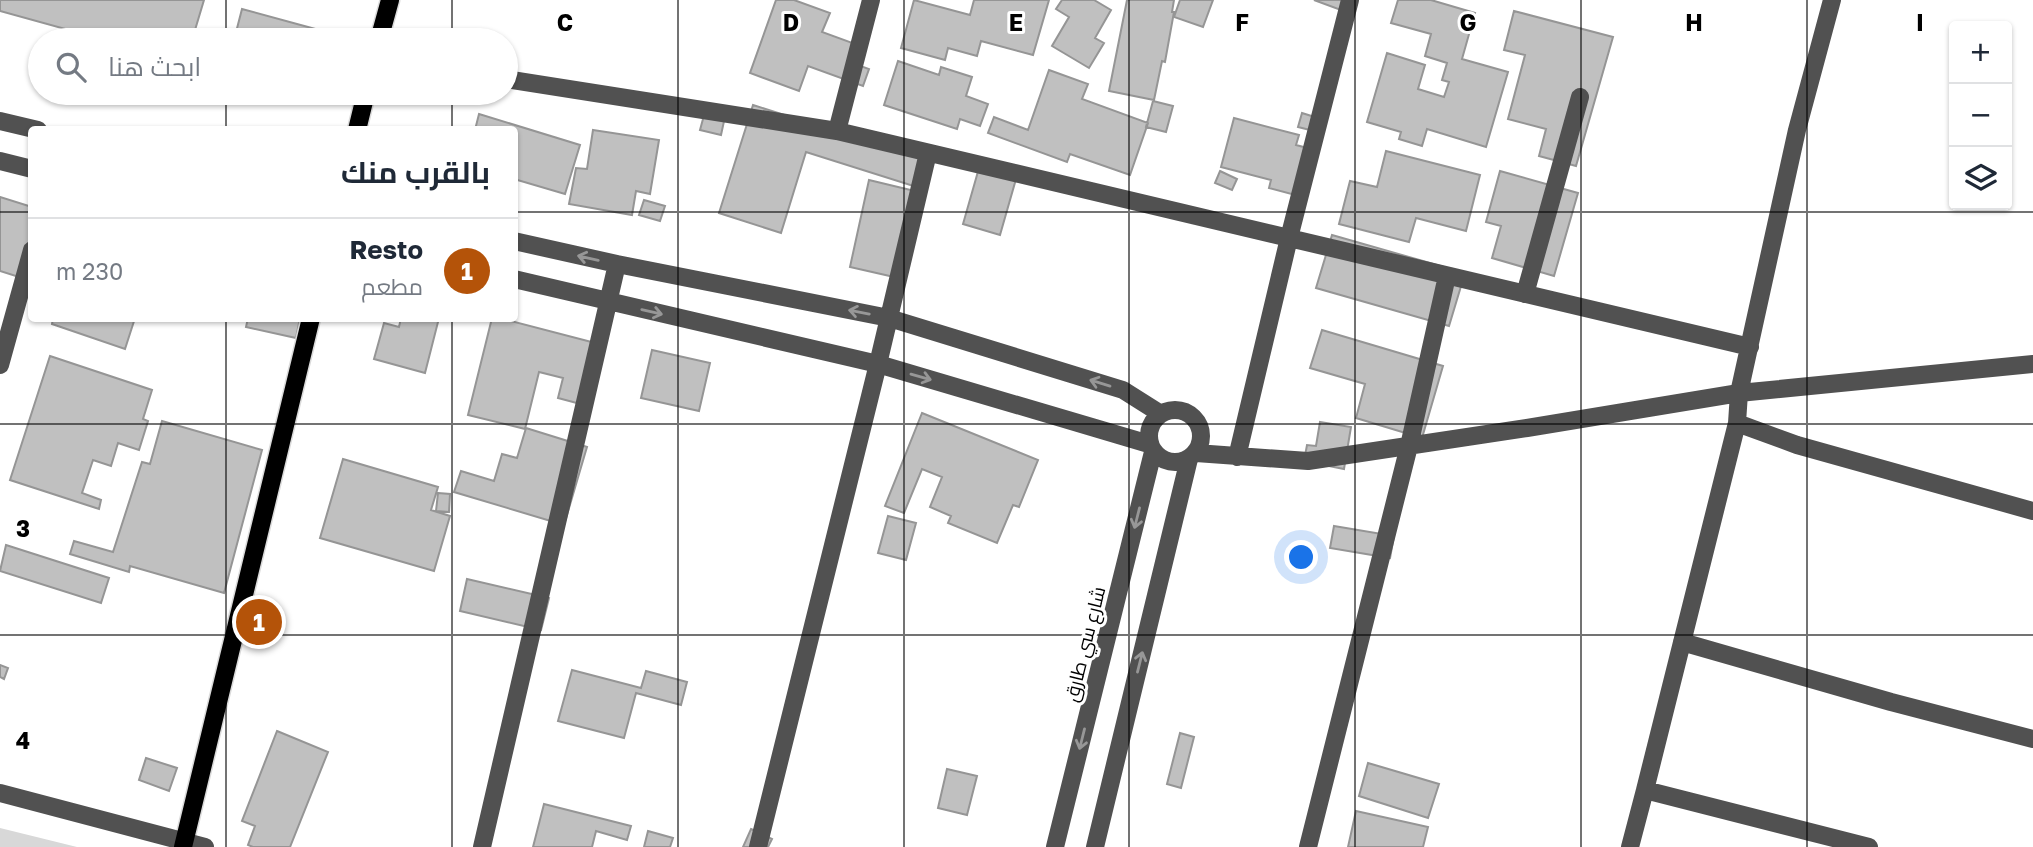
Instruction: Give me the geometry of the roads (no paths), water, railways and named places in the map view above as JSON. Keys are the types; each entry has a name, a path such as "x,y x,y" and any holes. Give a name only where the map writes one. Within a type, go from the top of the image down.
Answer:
{"main road":[{"path":"382,28 390,0"},
{"path":"358,126 363,105"},
{"path":"183,845 310,322"}],"street":[{"path":"837,131 871,0"},
{"path":"1237,457 1349,0"},
{"path":"1630,847 1737,423 1739,393 1797,130 1832,0"},
{"path":"518,81 837,131 1750,347"},
{"path":"1525,294 1580,97"},
{"path":"0,121 28,128"},
{"path":"758,847 928,153"},
{"path":"0,161 28,168"},
{"path":"518,242 889,318 1123,390 1161,414"},
{"path":"0,365 28,264"},
{"path":"482,847 617,264"},
{"path":"1308,847 1409,446 1447,276"},
{"path":"518,280 878,364 1151,448 1166,461 1174,463 1192,456 1308,461 1739,393 2033,364"},
{"path":"1095,847 1192,456 1200,443 1199,424 1193,416 1184,412 1172,410 1161,414 1150,427 1151,448"},
{"path":"1737,423 1797,445 2033,511"},
{"name":"شارع سي طارق","path":"1055,847 1151,448"},
{"path":"1682,642 1891,702 2033,739"},
{"path":"1645,790 1869,847"},
{"path":"0,793 183,845 205,847"}],"place":[{"name":"Resto","path":"259,622"}]}
